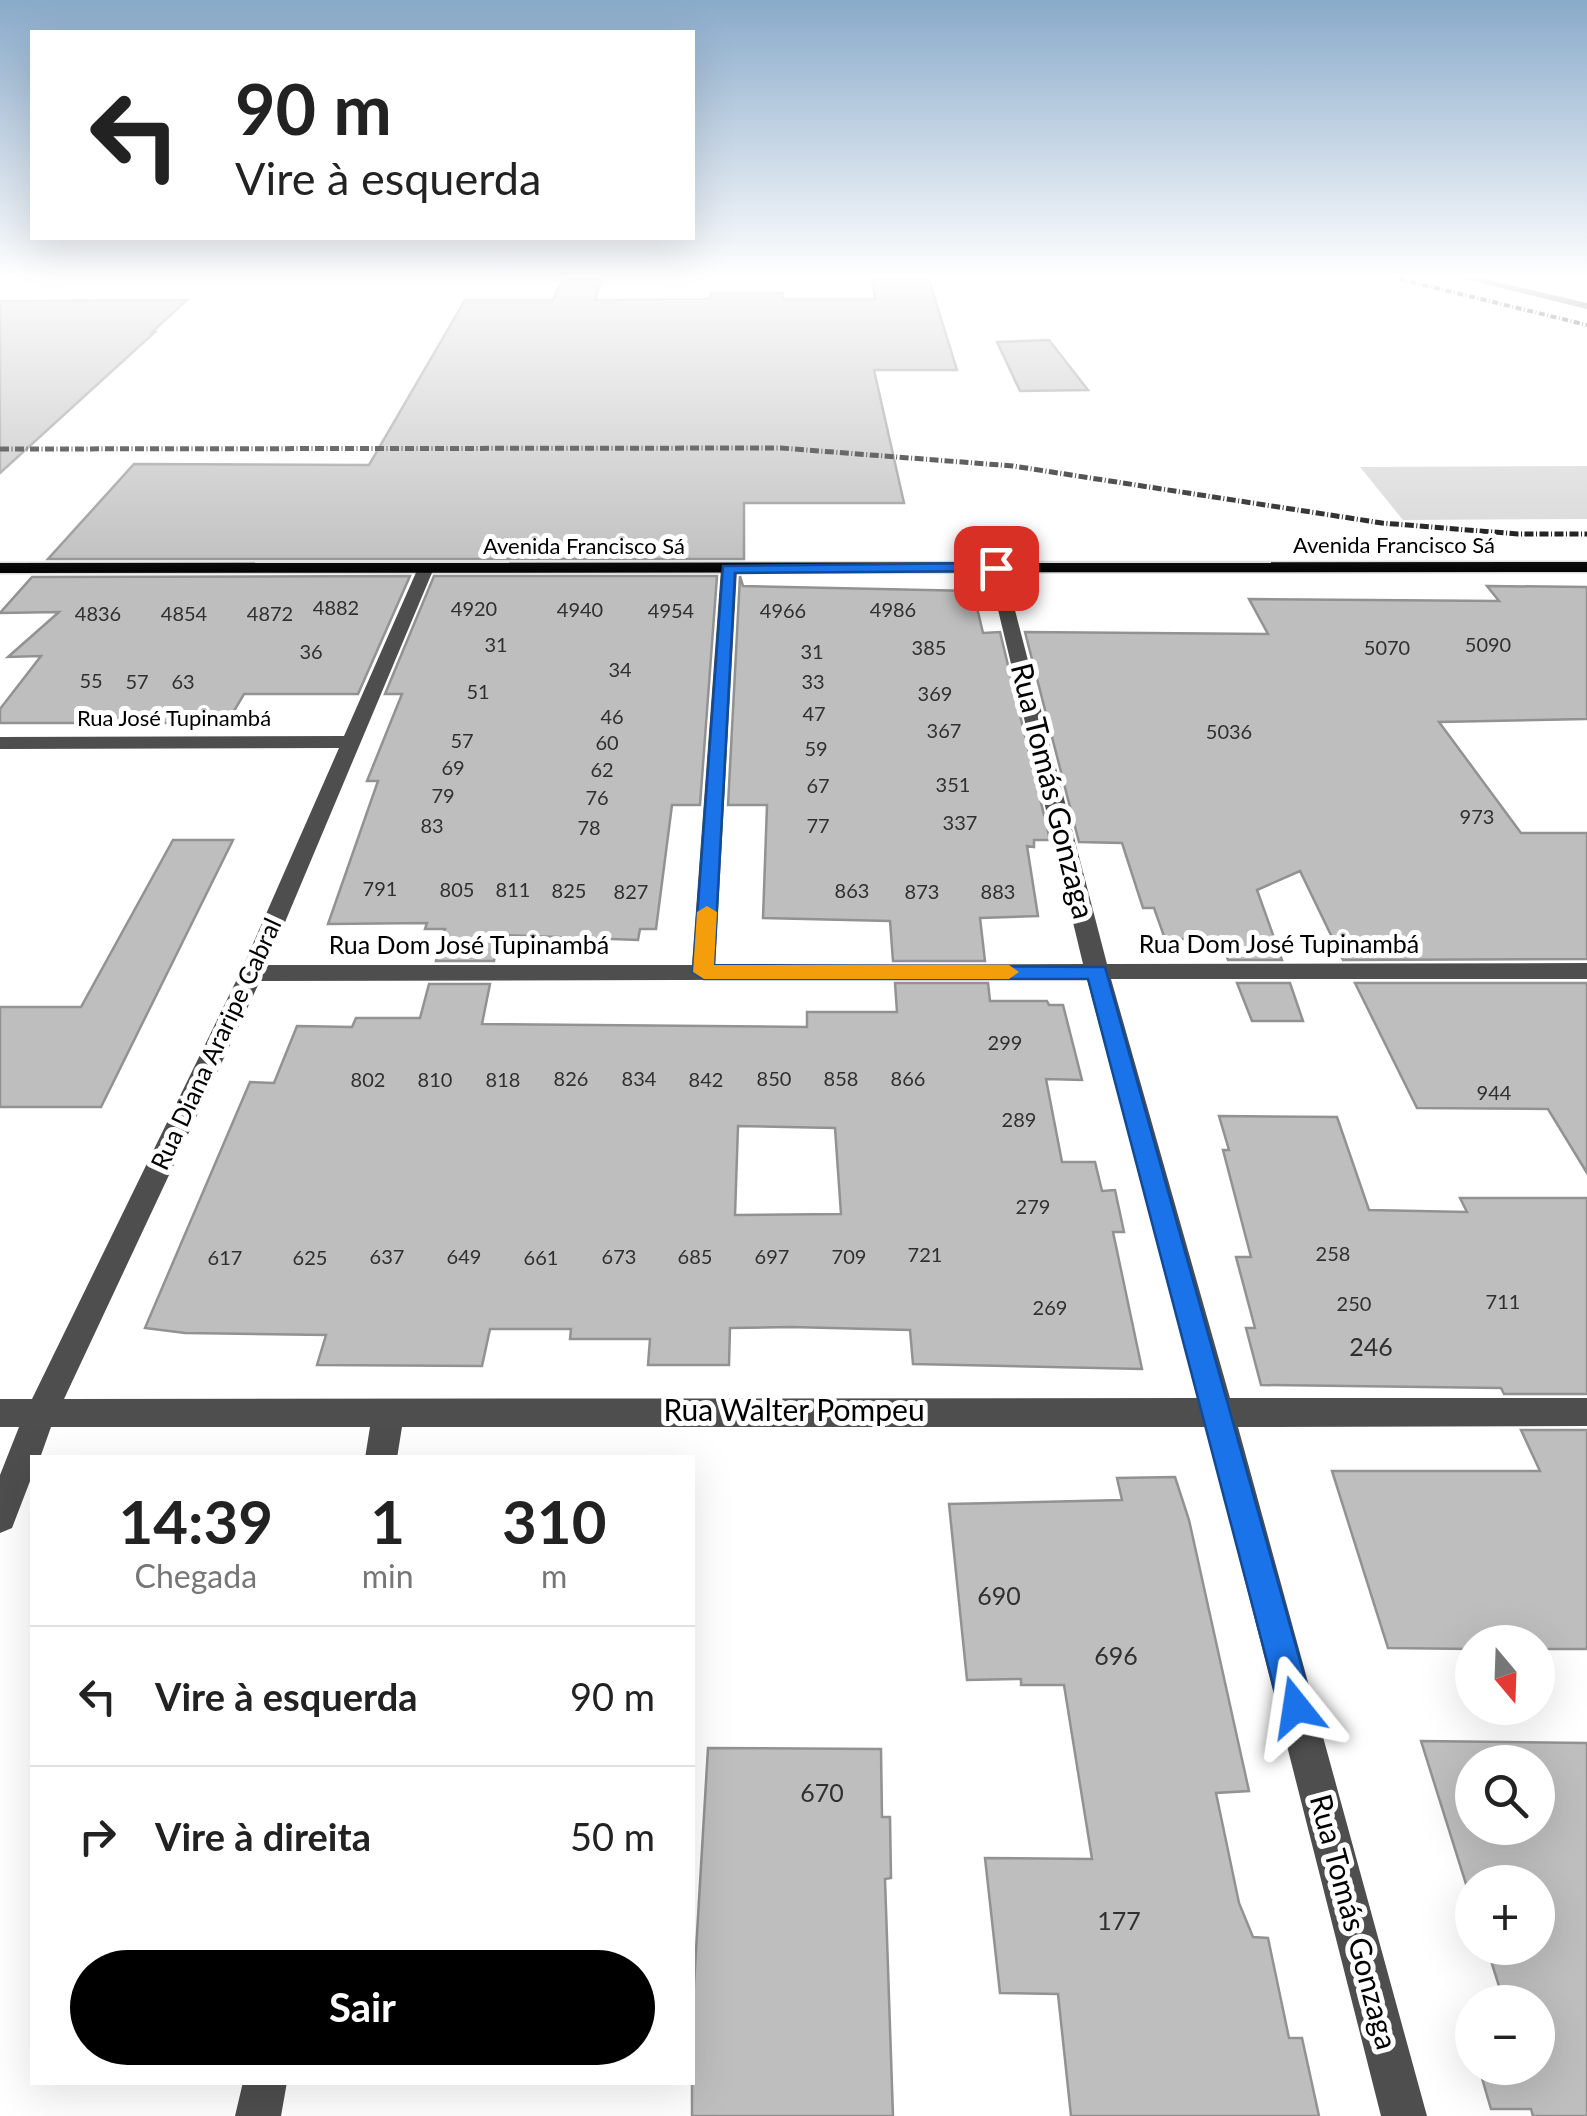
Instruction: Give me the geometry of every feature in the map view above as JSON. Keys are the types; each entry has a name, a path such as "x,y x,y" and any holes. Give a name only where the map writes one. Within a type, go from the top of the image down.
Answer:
{"main road":[{"name":"Avenida Francisco Sá","path":"0,568 1587,568"}],"street":[{"name":"Rua Diana Araripe Cabral","path":"0,1517 41,1413 252,973 426,568"},
{"name":"Rua Tomás Gonzaga","path":"996,568 1097,972 1218,1410 1404,2116"},
{"path":"704,972 728,569"},
{"name":"Rua José Tupinambá","path":"0,743 349,742"},
{"name":"Rua Dom José Tupinambá","path":"252,973 1587,971"},
{"path":"382,1455 389,1412"},
{"name":"Rua Walter Pompeu","path":"0,1413 1587,1412"},
{"path":"258,2116 263,2085"}],"shaded area":[{"path":"1587,466 1587,519 1403,520 1360,467"}],"building":[{"path":"0,378 105,378 0,473"},
{"path":"420,378 876,378 904,503 744,503 744,559 48,559 134,464 369,465"},
{"path":"1014,378 1078,378 1088,390 1020,391"},
{"path":"410,576 358,694 244,694 227,723 0,723 0,709 41,656 8,657 59,612 0,613 32,577"},
{"path":"434,576 717,576 700,805 672,805 656,929 640,929 638,940 499,935 494,961 436,961 445,929 425,929 427,923 328,924 378,781 367,781 402,694 385,694"},
{"path":"740,576 743,586 973,591 983,633 1000,632 1050,840 1034,840 1034,847 1027,846 1038,916 980,918 985,961 893,961 890,921 763,918 767,805 728,805"},
{"path":"1487,586 1587,587 1587,719 1439,722 1521,833 1587,833 1587,959 1343,960 1300,871 1257,890 1282,960 1228,960 1220,939 1165,939 1154,908 1143,908 1122,843 1079,842 1025,632 1268,634 1249,599 1499,601"},
{"path":"173,840 233,840 101,1107 0,1107 0,1007 81,1007"},
{"path":"895,983 988,983 990,1001 1047,1001 1049,1005 1063,1005 1082,1080 1046,1079 1062,1162 1095,1162 1102,1191 1115,1190 1124,1232 1113,1232 1142,1369 913,1364 910,1330 791,1327 730,1328 729,1365 648,1365 650,1339 570,1339 571,1329 490,1329 482,1366 317,1365 326,1335 185,1333 145,1328 250,1082 274,1083 297,1026 352,1027 356,1018 420,1018 429,984 490,984 482,1024 807,1027 807,1012 897,1012","holes":["738,1126 835,1128 841,1214 735,1215"]},
{"path":"1237,983 1290,983 1303,1021 1252,1021"},
{"path":"1355,983 1587,983 1587,1173 1548,1109 1417,1108"},
{"path":"1219,1116 1337,1117 1369,1210 1467,1212 1460,1198 1587,1198 1587,1394 1504,1394 1501,1388 1261,1385 1246,1328 1255,1328 1236,1257 1251,1257 1223,1150 1229,1150"},
{"path":"1521,1430 1587,1430 1587,1649 1555,1649 1555,1625 1455,1625 1455,1649 1388,1648 1332,1471 1540,1471"},
{"path":"1175,1477 1189,1520 1249,1791 1216,1793 1239,1903 1253,1937 1268,1938 1289,2038 1302,2038 1319,2116 1071,2116 1058,1994 1000,1993 985,1858 1092,1859 1064,1685 1021,1685 1021,1679 967,1680 949,1504 1122,1500 1117,1478"},
{"path":"1421,1741 1587,1743 1587,2116 1533,2116 1531,2109 1491,2109 1484,2085 1555,2085 1555,1985 1499,1985 1492,1965 1555,1965 1555,1865 1460,1865"},
{"path":"708,1748 881,1749 882,1817 890,1817 891,1878 885,1879 893,2116 692,2116 695,1967"}],"railway":[{"path":"0,449 781,448 1013,466 1382,523 1518,534 1587,534"}],"slow traffic":[{"path":"707,912 704,972 1009,972"}],"route":[{"path":"996,568 728,569 704,972 1097,972 1296,1707"}]}
